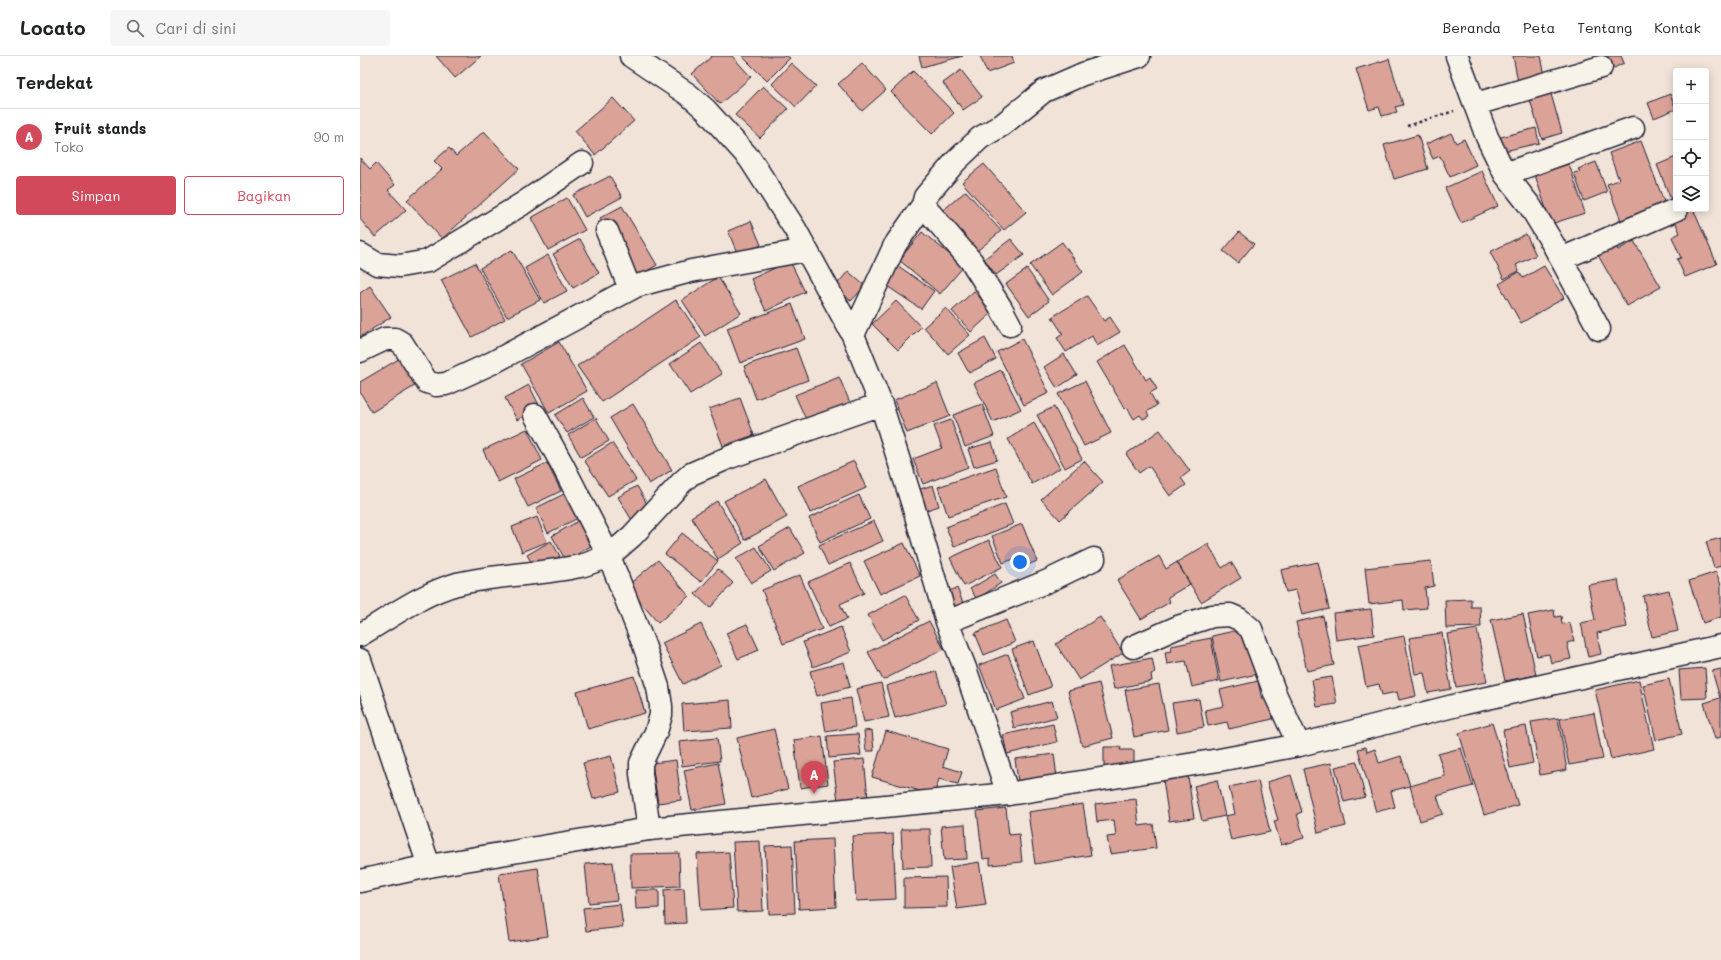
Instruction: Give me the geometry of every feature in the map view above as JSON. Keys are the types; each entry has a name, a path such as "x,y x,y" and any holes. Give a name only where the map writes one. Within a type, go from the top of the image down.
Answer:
{"main road":[{"path":"631,56 689,95 706,110 750,159 806,250 853,335 881,404 912,502 947,622 965,668 1008,794"},
{"path":"853,335 895,245 923,205 925,197 955,162 980,138 1002,125 1044,91 1082,74 1139,56"},
{"path":"1457,56 1504,174 1530,206 1599,329"},
{"path":"1476,104 1601,67"},
{"path":"1504,174 1633,128"},
{"path":"360,254 377,264 400,266 428,261 522,204 582,163"},
{"path":"923,205 972,262 1010,325"},
{"path":"1561,259 1673,211"},
{"path":"607,231 630,289"},
{"path":"360,351 385,339 395,339 402,344 427,382 436,385 446,384 494,362 636,286 691,271 806,250"},
{"path":"360,635 412,603 455,585 490,577 553,571 581,566 609,556 632,536 691,474 730,457 881,404"},
{"path":"535,415 609,556 644,645 658,687 661,715 656,732 641,763 641,774 649,829"},
{"path":"947,622 1048,581 1094,559"},
{"path":"1133,647 1178,627 1212,616 1230,615 1239,619 1251,629 1276,696 1298,745"},
{"path":"360,881 429,866 649,829 1008,794 1211,761 1298,745 1465,703 1721,646"},
{"path":"360,660 410,814 429,866"}],"path":[{"path":"1407,126 1476,104"}],"building":[{"path":"436,56 481,56 455,78"},
{"path":"712,56 732,56 751,77 720,104 692,74"},
{"path":"742,56 787,56 790,58 767,81"},
{"path":"919,56 963,56 922,67"},
{"path":"980,56 1012,56 1014,63 987,73"},
{"path":"1513,56 1541,56 1545,76 1518,82"},
{"path":"1604,56 1621,56 1624,63 1610,70"},
{"path":"1389,59 1403,105 1395,107 1397,112 1382,116 1379,107 1369,110 1356,69"},
{"path":"791,63 816,86 796,107 772,84"},
{"path":"862,63 886,90 862,111 838,84"},
{"path":"961,70 982,97 963,110 943,83"},
{"path":"913,71 954,113 932,134 891,92"},
{"path":"763,86 788,109 760,138 735,115"},
{"path":"1551,94 1562,133 1542,139 1530,100"},
{"path":"1670,94 1673,102 1673,110 1654,118 1648,103"},
{"path":"613,98 634,121 595,155 575,131"},
{"path":"1536,128 1539,143 1500,152 1497,138"},
{"path":"484,131 519,169 442,239 407,200 442,169 434,161 449,148 456,156"},
{"path":"1451,133 1456,143 1464,139 1476,165 1450,177 1440,156 1433,159 1426,144"},
{"path":"1418,135 1428,169 1394,179 1384,145"},
{"path":"1641,141 1666,207 1622,223 1607,184 1619,180 1609,153"},
{"path":"360,158 370,169 376,163 395,185 388,190 406,210 375,237 360,219"},
{"path":"1673,158 1672,202 1657,165"},
{"path":"1596,162 1607,192 1584,201 1574,173 1580,172 1578,169"},
{"path":"984,164 1026,212 1004,230 962,182"},
{"path":"1569,164 1585,213 1551,224 1535,175"},
{"path":"1482,171 1498,206 1461,223 1445,188"},
{"path":"610,176 622,197 585,217 573,195"},
{"path":"966,191 1001,231 977,251 942,211"},
{"path":"567,198 585,230 548,250 531,218"},
{"path":"622,206 657,265 635,278 600,218"},
{"path":"1677,212 1694,212 1717,264 1685,277 1677,259 1681,258 1672,237 1680,233 1672,214"},
{"path":"751,221 761,245 738,255 728,231"},
{"path":"922,232 964,266 940,294 899,260"},
{"path":"1239,232 1254,244 1238,263 1223,251"},
{"path":"1526,234 1536,255 1516,265 1519,271 1504,279 1490,252"},
{"path":"580,239 599,273 573,288 553,254"},
{"path":"1011,239 1024,255 996,275 984,259"},
{"path":"1613,240 1618,250 1634,241 1661,287 1627,306 1595,250"},
{"path":"1062,242 1083,272 1052,295 1030,265"},
{"path":"512,250 540,300 507,317 480,268"},
{"path":"548,255 567,291 544,303 525,268"},
{"path":"790,261 805,292 766,311 751,279"},
{"path":"475,263 505,319 472,337 441,280"},
{"path":"897,265 934,291 921,309 884,284"},
{"path":"1544,266 1564,298 1521,323 1499,284 1519,272 1523,278"},
{"path":"1027,269 1049,301 1029,316 1006,284"},
{"path":"848,271 865,286 851,301 835,287"},
{"path":"718,277 741,313 705,336 682,300"},
{"path":"370,286 391,317 360,337 360,293"},
{"path":"974,291 993,312 971,332 952,311"},
{"path":"1087,296 1104,321 1110,317 1120,332 1097,346 1092,336 1066,352 1057,338 1063,334 1052,317"},
{"path":"676,300 701,337 602,402 577,366"},
{"path":"896,301 921,327 898,350 872,324"},
{"path":"792,304 805,339 740,363 727,328"},
{"path":"946,308 970,335 948,354 924,327"},
{"path":"985,338 996,359 969,373 958,353"},
{"path":"1022,339 1049,393 1024,405 997,352"},
{"path":"559,342 587,391 549,413 521,364"},
{"path":"701,343 722,374 690,394 670,364"},
{"path":"1125,345 1146,380 1150,377 1157,389 1150,393 1157,405 1147,412 1149,416 1143,419 1140,415 1134,419 1127,407 1125,409 1097,362"},
{"path":"796,348 808,380 756,399 744,366"},
{"path":"1064,354 1077,375 1057,388 1044,367"},
{"path":"402,357 418,384 372,412 360,392 360,382"},
{"path":"1001,370 1021,409 993,422 974,383"},
{"path":"839,377 851,405 808,424 795,395"},
{"path":"1085,381 1111,433 1084,446 1058,394"},
{"path":"937,383 950,416 907,433 894,400"},
{"path":"529,385 540,407 517,420 505,398"},
{"path":"583,398 594,417 567,433 555,415"},
{"path":"740,398 754,435 723,446 709,409"},
{"path":"633,404 672,470 649,484 610,418"},
{"path":"982,404 994,436 965,447 953,415"},
{"path":"1054,407 1082,459 1065,468 1037,415"},
{"path":"596,418 609,441 581,457 568,435"},
{"path":"951,420 968,467 923,484 913,459 942,448 934,426"},
{"path":"1034,423 1060,468 1032,484 1008,439"},
{"path":"527,429 542,460 498,482 483,450"},
{"path":"1160,430 1190,471 1181,478 1186,485 1170,496 1149,466 1139,473 1126,454"},
{"path":"992,442 997,460 974,467 968,449"},
{"path":"612,443 636,480 608,496 584,460"},
{"path":"854,461 866,488 810,513 798,486"},
{"path":"1084,461 1103,482 1060,520 1041,499"},
{"path":"547,463 561,491 528,507 514,479"},
{"path":"996,467 1006,497 948,516 938,487"},
{"path":"766,479 787,517 745,540 724,501"},
{"path":"933,485 939,506 921,512 914,491"},
{"path":"637,486 651,511 633,522 618,497"},
{"path":"568,492 580,517 548,533 536,508"},
{"path":"859,495 870,519 820,542 809,518"},
{"path":"717,501 743,543 718,559 691,517"},
{"path":"1005,504 1013,524 954,547 946,527"},
{"path":"537,517 547,542 522,552 512,527"},
{"path":"580,520 594,544 566,561 552,536"},
{"path":"874,521 883,541 828,565 819,545"},
{"path":"1022,524 1037,561 1018,569 1014,559 1003,563 992,536"},
{"path":"790,528 805,553 774,571 759,546"},
{"path":"682,533 718,561 701,582 665,554"},
{"path":"1721,538 1721,566 1714,568 1706,542"},
{"path":"989,540 1002,567 964,586 950,558"},
{"path":"551,541 560,556 536,570 527,555"},
{"path":"904,543 920,576 880,594 864,561"},
{"path":"1208,544 1222,568 1231,562 1241,578 1201,602 1177,562"},
{"path":"756,547 771,571 751,583 736,559"},
{"path":"1159,556 1166,569 1177,562 1190,584 1168,597 1170,602 1141,619 1117,580"},
{"path":"658,560 689,596 658,623 627,586"},
{"path":"1431,561 1434,586 1425,588 1427,608 1404,610 1403,600 1369,604 1365,568"},
{"path":"1318,562 1329,609 1302,615 1296,590 1286,592 1281,570"},
{"path":"850,563 864,593 840,604 847,619 829,627 808,582"},
{"path":"718,569 733,583 710,608 695,594"},
{"path":"1716,572 1721,585 1721,617 1703,623 1689,581"},
{"path":"995,574 1001,583 977,599 970,589"},
{"path":"800,575 822,629 783,644 762,590"},
{"path":"1618,580 1627,627 1597,633 1601,654 1588,657 1581,623 1595,620 1588,585"},
{"path":"957,588 966,610 956,614 947,592"},
{"path":"1669,590 1678,631 1652,637 1643,596"},
{"path":"905,595 919,620 882,640 868,615"},
{"path":"1471,599 1471,607 1480,607 1481,627 1446,628 1445,600"},
{"path":"1371,609 1374,635 1336,640 1333,613"},
{"path":"1554,610 1555,617 1561,616 1562,624 1570,623 1574,641 1567,643 1571,659 1551,663 1549,654 1537,656 1528,615"},
{"path":"1523,614 1536,675 1505,681 1491,620"},
{"path":"1323,616 1334,665 1307,671 1296,622"},
{"path":"1100,617 1123,653 1079,680 1056,644"},
{"path":"1006,620 1015,642 984,655 975,633"},
{"path":"929,621 944,649 883,680 868,652"},
{"path":"701,624 721,665 683,684 662,643"},
{"path":"747,624 759,650 738,659 726,633"},
{"path":"841,627 851,652 813,667 803,642"},
{"path":"1247,628 1257,674 1221,682 1212,636"},
{"path":"1477,629 1487,682 1456,687 1447,634"},
{"path":"1442,633 1451,689 1428,693 1424,673 1415,674 1409,638"},
{"path":"1404,636 1416,696 1399,700 1397,692 1382,695 1379,684 1366,687 1358,645"},
{"path":"1211,638 1219,681 1192,687 1186,661 1167,664 1165,652 1172,651 1171,646"},
{"path":"1034,641 1051,687 1029,695 1012,649"},
{"path":"1008,654 1025,699 996,710 979,665"},
{"path":"1152,658 1155,673 1151,674 1152,681 1114,689 1109,666"},
{"path":"844,662 850,687 817,696 810,671"},
{"path":"1705,668 1707,698 1681,699 1679,670"},
{"path":"1721,669 1721,737 1715,739 1704,703 1720,698 1712,671"},
{"path":"936,671 946,704 895,718 886,686"},
{"path":"634,676 645,713 588,729 577,692"},
{"path":"1332,677 1337,704 1317,707 1312,680"},
{"path":"1669,679 1682,734 1656,740 1643,685"},
{"path":"1639,680 1654,749 1611,759 1595,690"},
{"path":"1258,681 1262,700 1272,698 1277,718 1229,729 1227,722 1208,726 1205,710 1224,706 1220,690"},
{"path":"881,683 889,717 864,722 856,689"},
{"path":"1099,683 1113,738 1082,746 1068,691"},
{"path":"1159,684 1168,730 1134,737 1125,690"},
{"path":"851,698 855,727 826,732 821,703"},
{"path":"1199,699 1204,727 1177,732 1172,703"},
{"path":"730,700 732,728 684,731 682,704"},
{"path":"1052,701 1057,717 1014,728 1010,712"},
{"path":"1594,713 1603,759 1569,765 1560,719"},
{"path":"1558,718 1567,770 1540,775 1531,722"},
{"path":"1492,723 1518,805 1484,815 1459,733"},
{"path":"1053,724 1057,742 1007,754 1003,735"},
{"path":"1526,726 1533,763 1510,768 1503,730"},
{"path":"774,729 788,789 751,798 737,738"},
{"path":"872,730 874,751 866,751 864,731"},
{"path":"886,731 948,749 943,766 962,772 958,784 939,779 934,795 872,777"},
{"path":"858,734 861,755 829,758 827,736"},
{"path":"822,736 828,784 800,788 794,740"},
{"path":"717,738 720,761 682,766 679,742"},
{"path":"1104,747 1121,747 1120,750 1134,750 1134,765 1120,765 1120,768 1104,768"},
{"path":"1366,747 1367,752 1375,749 1379,763 1401,756 1410,786 1391,791 1395,807 1376,812 1358,749"},
{"path":"1461,748 1473,786 1437,796 1443,814 1420,821 1410,786 1445,776 1438,754"},
{"path":"1054,754 1057,777 1018,781 1015,759"},
{"path":"611,756 620,792 593,799 583,763"},
{"path":"864,759 868,798 838,801 833,762"},
{"path":"676,760 681,800 658,803 652,763"},
{"path":"1357,762 1365,797 1344,802 1335,767"},
{"path":"718,763 726,804 692,810 684,770"},
{"path":"1331,763 1346,826 1318,833 1303,769"},
{"path":"1291,775 1302,812 1297,814 1304,838 1281,845 1274,821 1278,820 1267,782"},
{"path":"1188,776 1194,818 1169,821 1163,779"},
{"path":"1217,780 1225,816 1202,821 1194,786"},
{"path":"1258,781 1270,832 1231,840 1225,816 1235,814 1229,787"},
{"path":"1136,799 1139,826 1153,824 1156,848 1110,854 1107,837 1116,836 1114,820 1097,822 1095,804"},
{"path":"1083,804 1091,855 1035,864 1028,812"},
{"path":"1006,808 1009,835 1019,834 1022,862 990,865 990,858 983,859 977,811"},
{"path":"965,824 967,859 944,860 941,826"},
{"path":"901,829 930,829 931,867 903,868"},
{"path":"893,834 896,899 856,901 852,836"},
{"path":"833,839 836,907 799,909 795,841"},
{"path":"760,841 763,911 737,912 733,842"},
{"path":"792,845 795,913 769,914 765,846"},
{"path":"729,852 733,908 701,910 697,854"},
{"path":"679,853 680,886 631,888 630,854"},
{"path":"613,862 617,900 589,903 585,864"},
{"path":"979,862 986,905 957,909 950,867"},
{"path":"538,868 548,936 509,942 499,874"},
{"path":"946,877 947,907 904,908 904,878"},
{"path":"684,888 686,923 665,924 664,890"},
{"path":"635,890 659,890 659,908 636,909"},
{"path":"620,904 623,927 586,931 583,908"}],"place":[{"name":"Fruit stands","path":"814,794"}]}
